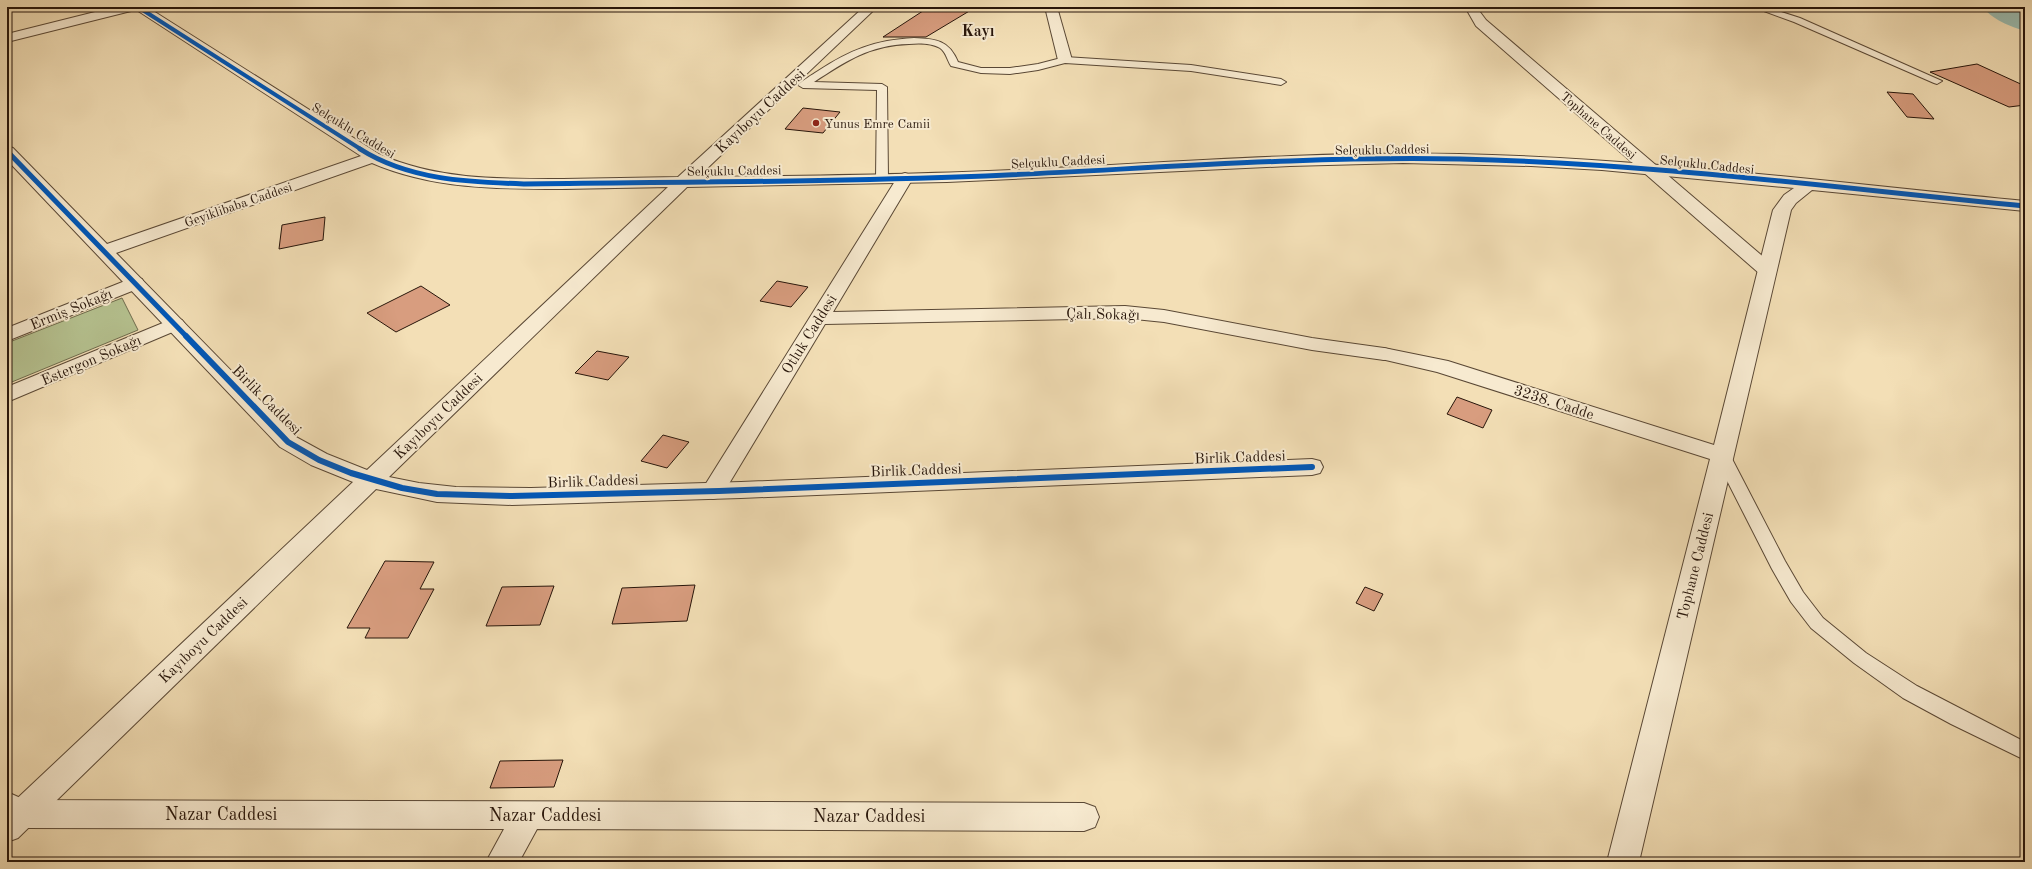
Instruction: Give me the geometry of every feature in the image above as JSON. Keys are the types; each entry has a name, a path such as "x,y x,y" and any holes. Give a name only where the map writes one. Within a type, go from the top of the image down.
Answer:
{"street":[{"path":"7,38 130,7"},
{"name":"Selçuklu Caddesi","path":"138,7 373,157 393,167 416,175 469,182 524,184 882,179 1259,162 1509,160 1650,169 2025,206"},
{"name":"Kayıboyu Caddesi","path":"12,816 370,480 683,182 796,85 871,7"},
{"path":"1051,7 1065,60"},
{"name":"Tophane Caddesi","path":"1474,7 1474,12 1481,23 1767,270"},
{"name":"Birlik Caddesi","path":"7,151 288,442 322,462 370,480 420,491 468,496 713,491 1312,468"},
{"name":"Geyiklibaba Caddesi","path":"104,251 373,157"},
{"name":"Otluk Caddesi","path":"713,491 905,178"},
{"name":"Tophane Caddesi","path":"1623,862 1782,210 1790,199 1807,185"},
{"name":"Ermiş Sokağı","path":"7,335 135,283"},
{"name":"Çalı Sokağı","path":"819,318 1125,312 1164,316 1312,344 1384,354"},
{"name":"Estergon Sokağı","path":"7,395 174,324"},
{"name":"3238. Cadde","path":"1384,354 1441,366 1722,455"},
{"path":"502,862 529,815"},
{"name":"Nazar Caddesi","path":"12,816 529,815 1084,817"}],"lane":[{"path":"1757,7 1797,20 1937,81"},
{"path":"796,85 862,49 900,42 932,43 942,46 947,50 954,64 967,69 982,71 1047,66 1065,60 1191,68 1281,82"},
{"path":"796,85 882,87 882,179"},
{"path":"1722,455 1778,564 1797,597 1817,624 1860,658 1910,692 1958,718 2025,751"}],"green space":[{"path":"122,298 138,330 7,384 7,343"}],"building":[{"path":"929,7 976,7 926,37 883,37"},
{"path":"1977,64 2025,86 2025,105 2009,107 1930,72"},
{"path":"1887,92 1913,94 1934,119 1907,117"},
{"name":"Yunus Emre Camii","path":"803,108 840,112 823,133 785,129"},
{"path":"325,217 323,240 279,249 282,225"},
{"path":"777,281 808,287 791,307 760,301"},
{"path":"421,286 450,305 396,332 367,313"},
{"path":"597,351 629,357 608,380 575,373"},
{"path":"1457,397 1492,410 1483,428 1447,414"},
{"path":"663,435 689,442 667,468 641,461"},
{"path":"385,561 434,562 420,589 434,589 408,638 365,638 370,628 347,628"},
{"path":"695,585 687,621 612,624 622,588"},
{"path":"554,586 540,625 486,626 502,587"},
{"path":"1365,587 1383,594 1374,611 1356,603"},
{"path":"563,760 554,787 490,788 500,761"}],"waterway":[{"path":"1995,7 2025,23"}],"cycle path":[{"path":"138,7 373,157 392,165 428,176 465,181 524,184 886,179 1007,175 1347,159 1460,159 1531,161 1672,171 2025,206"},
{"path":"7,151 288,442 319,460 384,484 437,494 512,496 741,490 1312,467"}],"place":[{"name":"Yunus Emre Camii","path":"816,123"}],"district":[{"name":"Kayı","path":"978,30"}]}
